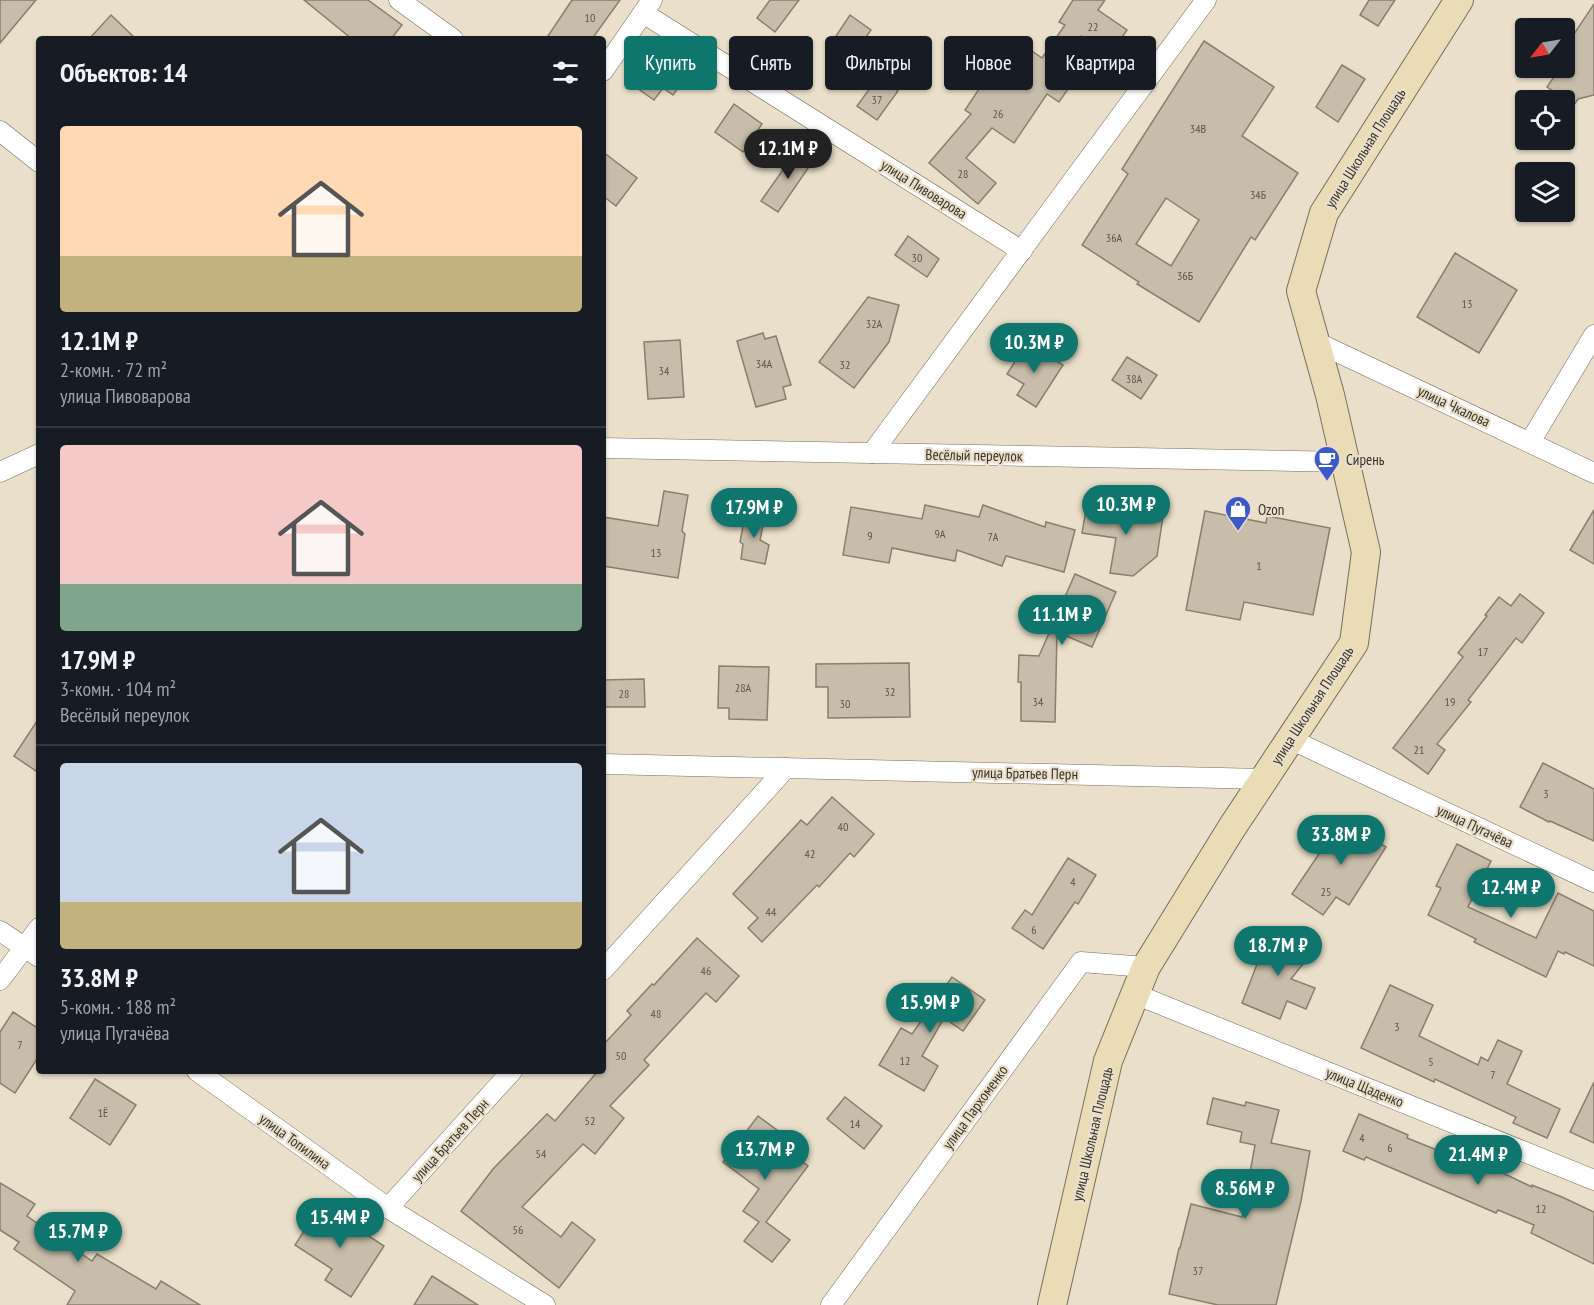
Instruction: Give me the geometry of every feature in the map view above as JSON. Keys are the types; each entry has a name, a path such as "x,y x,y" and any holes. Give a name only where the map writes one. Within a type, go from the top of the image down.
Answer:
{"main road":[{"name":"улица Школьная Площадь","path":"1052,1305 1108,1061 1146,967 1231,829 1354,643 1366,552 1330,395 1301,291 1324,213 1459,0"}],"street":[{"path":"399,0 449,36"},
{"path":"872,453 1206,0"},
{"path":"606,67 648,6"},
{"name":"улица Пивоварова","path":"648,6 1022,250"},
{"path":"0,131 36,160"},
{"path":"1530,442 1594,335"},
{"name":"улица Чкалова","path":"1314,341 1594,473"},
{"name":"Весёлый переулок","path":"606,448 1346,462"},
{"path":"0,472 36,455"},
{"name":"улица Пугачёва","path":"1290,739 1594,882"},
{"name":"улица Братьев Перн","path":"606,764 1264,779"},
{"path":"606,967 786,768"},
{"path":"0,931 32,952 0,980"},
{"name":"улица Пархоменко","path":"831,1305 1081,962 1146,967"},
{"name":"улица Щаденко","path":"1135,994 1594,1180"},
{"name":"улица Топилина","path":"201,1074 388,1208 545,1305"},
{"name":"улица Братьев Перн","path":"388,1208 509,1074"}],"building":[{"path":"0,0 36,0 0,43"},
{"path":"304,0 368,0 402,25 393,36 348,36"},
{"path":"572,0 620,0 594,36 548,36"},
{"path":"770,0 799,0 775,32 757,18"},
{"path":"1073,0 1105,0 1098,10 1127,30 1123,36 1057,36 1065,25 1059,22"},
{"path":"1369,0 1395,0 1378,26 1360,15"},
{"path":"1594,4 1594,95 1578,99 1575,104 1575,90 1552,90 1547,87 1553,78 1575,78 1575,32"},
{"path":"111,15 133,36 92,36"},
{"path":"850,15 871,30 867,36 836,36"},
{"path":"1204,41 1274,87 1242,136 1298,173 1255,240 1251,237 1199,322 1137,284 1139,282 1082,245 1128,174 1122,169","holes":["1166,198 1199,220 1171,266 1136,244"]},
{"path":"1033,52 1042,58 1045,54 1045,90 1067,90 1059,102 1047,94 1014,143 992,128 966,158 996,183 978,204 929,163 971,114 965,110 978,90 1033,90"},
{"path":"1342,65 1365,79 1338,122 1316,107"},
{"path":"640,90 662,90 654,100"},
{"path":"666,90 677,90 673,95"},
{"path":"869,90 898,91 877,120 857,106"},
{"path":"734,104 762,124 743,152 715,132"},
{"path":"799,147 815,158 778,212 761,201"},
{"path":"606,154 637,178 616,206 606,198"},
{"path":"908,236 939,259 927,277 895,255"},
{"path":"1455,253 1517,290 1479,353 1417,317"},
{"path":"868,297 899,305 889,342 854,388 819,362"},
{"path":"763,333 765,339 776,336 791,385 783,387 786,399 756,407 737,341"},
{"path":"680,340 684,397 648,399 644,342"},
{"path":"1027,343 1063,365 1036,407 1017,395 1024,384 1007,374"},
{"path":"1127,357 1157,375 1141,399 1112,380"},
{"path":"664,491 688,495 678,578 606,566 606,517 658,526"},
{"path":"1087,504 1163,516 1157,556 1133,576 1110,573 1116,538 1082,533"},
{"path":"925,505 979,517 983,505 1045,527 1046,522 1075,530 1064,572 1006,556 1002,566 957,550 955,561 892,548 889,563 843,555 851,507 922,519"},
{"path":"1594,510 1594,564 1570,550"},
{"path":"746,511 765,515 760,540 769,545 765,564 741,559 743,544 740,542"},
{"path":"1205,511 1266,523 1267,516 1330,528 1313,615 1244,602 1240,620 1186,610"},
{"path":"1075,574 1116,592 1092,647 1057,632 1055,722 1021,721 1021,682 1018,682 1019,655 1039,656"},
{"path":"1520,594 1544,613 1522,643 1516,638 1468,700 1471,702 1437,744 1445,750 1428,774 1393,748 1463,657 1458,653 1499,597 1511,606"},
{"path":"909,663 910,717 828,718 828,687 816,687 816,664"},
{"path":"719,666 769,667 767,720 729,719 729,708 718,708"},
{"path":"644,679 645,707 606,707 606,680"},
{"path":"36,723 36,771 14,756"},
{"path":"1543,763 1594,789 1594,841 1520,807"},
{"path":"832,797 874,834 854,857 850,853 819,887 817,885 762,942 748,928 758,918 733,894 801,820 807,825"},
{"path":"1355,816 1378,830 1372,838 1386,847 1349,905 1336,897 1323,915 1292,894 1343,818 1350,823"},
{"path":"1457,844 1491,861 1468,907 1536,938 1558,893 1594,911 1594,966 1558,951 1546,977 1474,942 1476,939 1428,915 1441,888 1436,886"},
{"path":"1068,858 1096,875 1078,904 1075,902 1043,949 1012,928 1025,910 1032,915"},
{"path":"1276,928 1310,955 1291,979 1315,988 1306,1009 1287,1001 1280,1019 1242,1003 1263,949 1261,947"},
{"path":"697,938 739,976 716,1002 706,993 644,1060 649,1065 610,1106 624,1118 595,1154 583,1144 522,1207 561,1237 572,1222 595,1240 559,1288 461,1211 493,1169 547,1114 555,1121 595,1074 606,1074 606,1042 631,1015 627,1011 652,984 654,985"},
{"path":"952,977 985,1000 963,1031 944,1018 922,1056 938,1066 924,1091 879,1065 901,1028 912,1034"},
{"path":"1390,985 1433,1005 1419,1036 1478,1065 1481,1057 1488,1061 1498,1040 1522,1051 1507,1084 1560,1109 1547,1138 1513,1123 1516,1117 1361,1048"},
{"path":"13,1012 36,1027 36,1061 15,1093 0,1083 0,1032"},
{"path":"95,1079 136,1105 110,1145 70,1118"},
{"path":"1594,1082 1594,1143 1570,1132"},
{"path":"845,1097 882,1126 864,1149 827,1119"},
{"path":"1213,1098 1245,1106 1246,1102 1279,1110 1271,1143 1310,1151 1301,1201 1276,1305 1218,1305 1169,1294 1191,1204 1242,1217 1255,1145 1240,1142 1242,1132 1207,1124"},
{"path":"1359,1114 1408,1135 1407,1138 1482,1168 1484,1164 1532,1187 1532,1185 1594,1212 1594,1264 1531,1233 1534,1225 1498,1210 1496,1213 1366,1157 1364,1160 1343,1151"},
{"path":"758,1116 785,1136 779,1144 808,1166 766,1222 790,1240 772,1262 744,1241 759,1222 743,1211 759,1189 723,1162"},
{"path":"0,1183 35,1204 27,1216 92,1261 97,1254 156,1289 161,1281 200,1305 67,1305 75,1291 14,1249 19,1242 0,1230"},
{"path":"321,1205 384,1246 351,1297 325,1280 332,1269 295,1245"},
{"path":"432,1276 478,1305 414,1305"}],"place":[{"name":"Сирень","path":"1327,482"},
{"name":"Ozon","path":"1238,532"}]}
